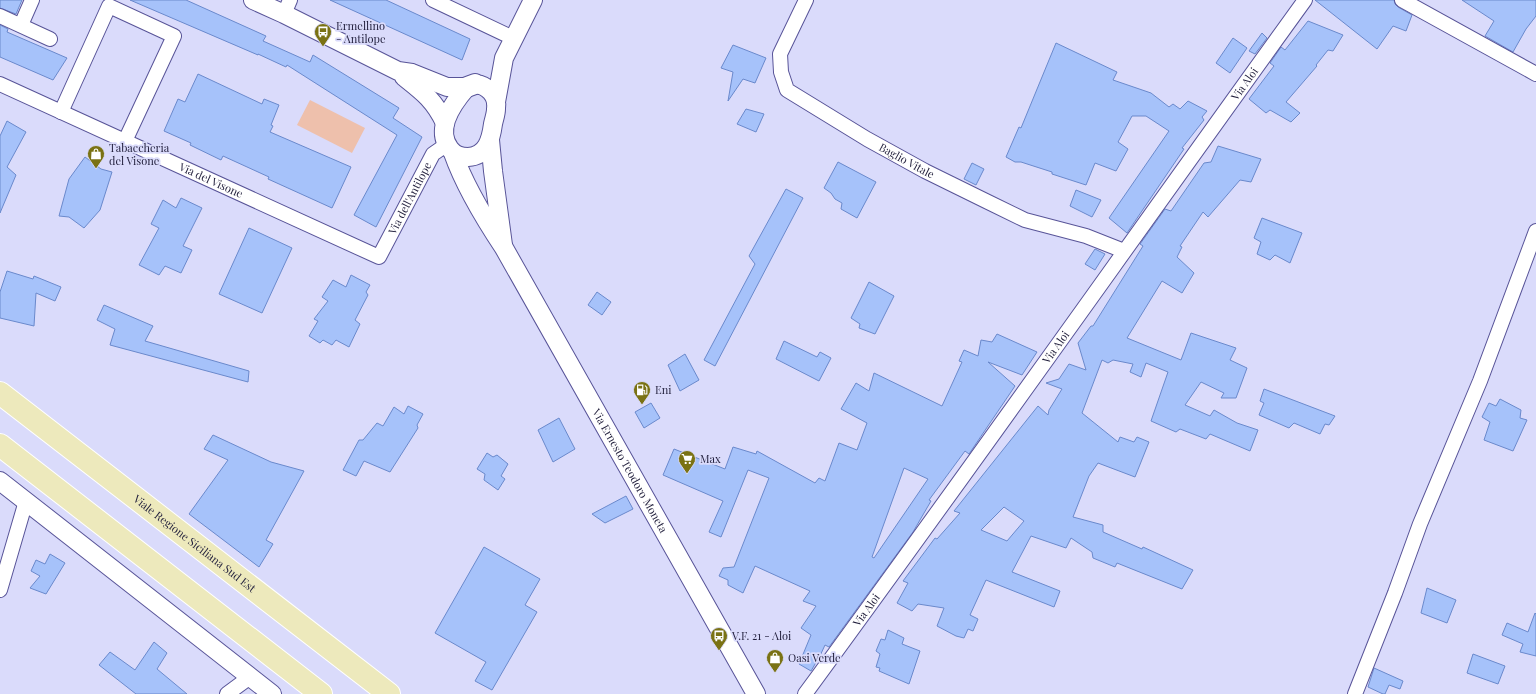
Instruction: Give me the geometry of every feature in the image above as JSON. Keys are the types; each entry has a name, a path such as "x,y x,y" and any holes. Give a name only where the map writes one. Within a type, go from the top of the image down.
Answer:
{"main road":[{"name":"Viale Regione Siciliana Sud Est","path":"0,392 389,694"},
{"path":"0,445 321,694"}],"street":[{"path":"21,25 32,0"},
{"path":"253,0 287,7 398,71 412,74 447,87 482,84 494,95 496,102"},
{"path":"432,0 513,38"},
{"path":"504,58 462,94 444,122 443,130 450,149 460,156 471,157 477,155 483,151 490,140 504,58 533,0"},
{"name":"Baglio Vitale","path":"806,0 780,54 781,72 787,90 867,139 925,171 1025,220 1086,236 1124,251"},
{"name":"Via Aloi","path":"806,694 1305,0"},
{"path":"1402,0 1536,74"},
{"path":"61,112 109,6 174,36 125,141"},
{"path":"0,16 50,39"},
{"path":"398,71 404,78 428,97 438,109 444,122"},
{"name":"Via del Visone","path":"0,84 379,256"},
{"name":"Via Ernesto Teodoro Moneta","path":"490,140 504,248"},
{"name":"Via Ernesto Teodoro Moneta","path":"450,149 461,176 487,222 504,248 756,694"},
{"name":"Via dell'Antilope","path":"379,256 433,154 450,149"},
{"path":"1355,694 1395,593 1420,524 1480,381 1536,231"},
{"path":"0,481 272,694"},
{"path":"0,590 26,501"},
{"path":"227,694 250,677"}],"shaded area":[{"path":"310,100 365,128 352,153 297,125"}],"building":[{"path":"0,0 22,0 16,14 0,8"},
{"path":"130,0 186,0 266,36 263,41 310,62 313,55 399,108 393,118 422,137 376,227 354,215 397,135 287,65 286,67"},
{"path":"330,0 386,0 470,39 462,60"},
{"path":"1315,0 1394,0 1398,7 1412,15 1406,31 1393,26 1377,49"},
{"path":"1462,0 1536,0 1536,16 1526,29 1513,52 1485,36 1494,21"},
{"path":"1308,21 1343,35 1333,51 1328,50 1316,65 1317,66 1286,102 1300,113 1291,122 1270,110 1266,113 1249,99 1274,66 1270,63 1281,47 1285,50"},
{"path":"0,25 8,29 7,32 67,58 53,80 0,57"},
{"path":"1262,33 1267,38 1255,54 1249,51"},
{"path":"1233,38 1247,48 1230,73 1216,63"},
{"path":"1056,43 1117,72 1113,80 1151,93 1169,107 1173,104 1180,109 1188,101 1207,111 1202,117 1204,120 1182,148 1184,149 1127,233 1109,218 1169,131 1146,116 1132,116 1118,142 1128,149 1116,171 1095,163 1086,185 1052,174 1052,172 1021,162 1015,162 1006,157 1019,127 1021,128"},
{"path":"733,45 766,58 755,83 743,79 728,101 733,72 721,68"},
{"path":"198,74 262,104 264,99 279,105 271,125 273,126 270,132 351,167 332,208 268,179 269,177 223,156 221,160 190,145 191,143 164,131 178,99 185,102"},
{"path":"746,109 764,114 756,132 737,124"},
{"path":"7,121 26,132 7,167 16,175 0,213 0,136"},
{"path":"1218,146 1261,159 1251,182 1240,180 1208,217 1203,212 1180,246 1182,247 1177,257 1194,273 1182,293 1162,281 1127,338 1181,360 1191,333 1236,348 1230,360 1247,368 1236,398 1221,398 1224,393 1201,382 1185,405 1210,416 1214,410 1237,423 1258,430 1250,451 1210,434 1206,439 1180,429 1176,432 1151,421 1168,372 1146,363 1141,377 1130,372 1133,364 1113,360 1108,363 1102,360 1082,413 1118,442 1120,437 1134,442 1137,437 1149,442 1135,477 1098,463 1089,476 1073,517 1103,525 1103,532 1142,549 1143,547 1193,570 1182,589 1117,563 1115,567 1093,558 1092,552 1071,538 1066,548 1031,536 1012,572 1060,591 1054,607 986,580 970,615 978,619 973,631 968,629 964,638 956,636 937,626 944,608 918,604 912,611 897,603 908,583 903,581 935,538 937,539 960,513 954,511 1038,406 1048,415 1049,410 1062,389 1046,383 1059,379 1069,364 1086,370 1078,343 1091,326 1093,326 1143,246 1140,244 1165,209 1171,211 1204,163 1211,162","holes":["1004,507 1024,521 1007,541 981,530"]},
{"path":"85,157 101,169 112,172 100,210 84,228 69,217 59,216 69,179"},
{"path":"838,162 876,182 857,218 841,209 842,203 835,199 831,193 824,188"},
{"path":"972,163 984,169 976,185 964,179"},
{"path":"786,189 803,198 715,366 704,360 755,264 749,256"},
{"path":"1076,190 1101,200 1092,217 1070,206"},
{"path":"181,198 202,208 183,246 192,250 181,273 165,266 159,275 139,265 159,228 151,224 163,200 176,208"},
{"path":"1262,218 1302,233 1290,263 1275,255 1270,260 1257,254 1261,242 1254,238"},
{"path":"249,228 292,248 262,313 219,294"},
{"path":"1095,249 1105,254 1095,270 1085,264"},
{"path":"7,271 33,279 34,276 61,287 55,301 36,293 34,326 0,318 0,292"},
{"path":"351,275 370,285 366,292 368,295 355,320 360,324 349,347 336,340 332,345 323,340 320,343 309,336 318,321 314,319 328,301 322,297 333,280 346,287"},
{"path":"869,282 894,296 875,334 859,328 860,324 851,318"},
{"path":"597,292 611,302 602,315 588,305"},
{"path":"104,305 153,326 145,341 249,371 248,382 110,345 115,329 97,320"},
{"path":"997,334 1037,352 1022,375 988,362 1015,386 969,454 965,451 929,500 931,501 913,532 829,647 825,645 819,658 815,657 818,659 811,671 799,664 811,635 801,628 816,606 803,601 810,591 755,566 743,593 728,585 728,580 719,576 723,568 734,567 769,478 748,470 721,537 709,532 723,501 663,475 674,449 725,469 733,447 756,454 757,451 815,483 819,478 825,481 839,443 857,450 867,423 841,409 856,383 869,391 874,373 942,406 962,362 959,361 964,350 978,356 981,340 992,342","holes":["904,468 928,479 874,558 872,557"]},
{"path":"784,341 817,357 820,352 831,358 819,381 776,359"},
{"path":"685,354 699,380 680,391 668,365"},
{"path":"1264,389 1335,416 1329,425 1325,424 1320,434 1294,423 1289,428 1259,415 1264,403 1260,401"},
{"path":"1500,399 1521,410 1520,418 1527,420 1513,451 1484,440 1490,422 1482,417 1489,403 1496,406"},
{"path":"651,403 660,418 644,428 635,412"},
{"path":"408,406 423,414 417,425 418,428 390,472 364,461 356,476 343,470 359,440 363,440 377,423 383,426 394,407 404,414"},
{"path":"559,418 575,449 553,462 538,430"},
{"path":"213,435 271,462 304,471 266,540 273,544 259,567 189,514 228,460 204,449"},
{"path":"487,453 493,457 497,455 508,464 501,476 505,479 498,490 484,480 485,474 477,469"},
{"path":"626,496 633,509 605,523 592,514"},
{"path":"484,547 540,579 525,605 537,612 492,690 475,681 486,662 435,633"},
{"path":"50,554 65,563 46,594 30,588 40,576 31,571 36,560 45,564"},
{"path":"1427,588 1456,600 1447,623 1421,613"},
{"path":"1535,613 1536,656 1520,652 1523,644 1502,635 1507,623 1528,632"},
{"path":"888,630 904,638 902,644 920,651 909,684 879,671 880,668 876,667 880,654 876,651 881,639 885,640"},
{"path":"154,642 167,653 157,669 187,694 136,694 99,665 110,652 135,670"},
{"path":"1473,654 1505,666 1498,684 1467,673"},
{"path":"1374,668 1403,681 1400,689 1389,685 1385,694 1383,694 1368,687"}],"place":[{"name":"Ermellino - Antilope","path":"323,47"},
{"name":"Tabaccheria del Visone","path":"96,169"},
{"name":"Eni","path":"642,405"},
{"name":"Max","path":"687,474"},
{"name":"V.F. 21 - Aloi","path":"719,651"},
{"name":"Oasi Verde","path":"775,673"}]}
